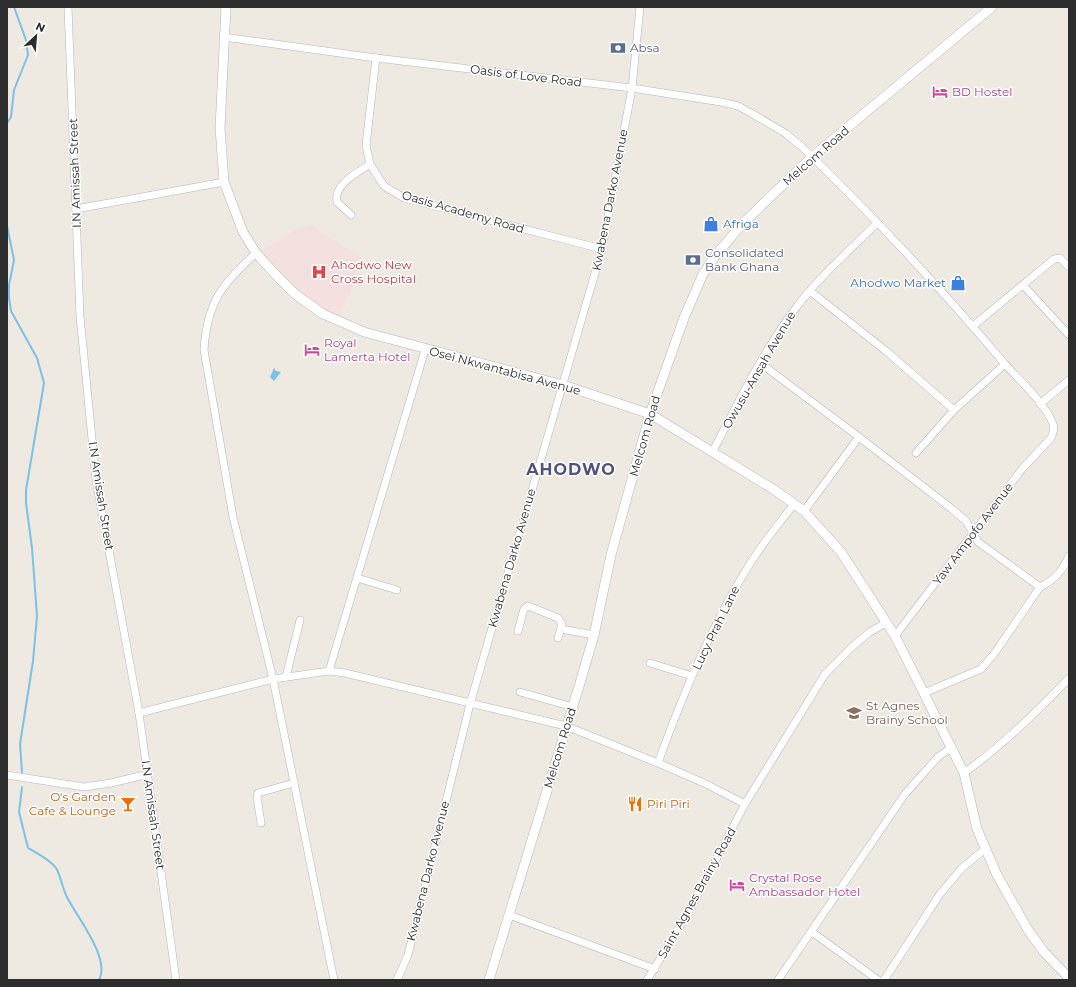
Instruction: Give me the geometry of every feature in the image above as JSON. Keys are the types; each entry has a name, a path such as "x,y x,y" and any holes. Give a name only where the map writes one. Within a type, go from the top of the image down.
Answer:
{"main road":[{"name":"Osei Nkwantabisa Avenue","path":"226,7 220,128 224,182 243,232 256,253 274,274 295,294 323,314 364,332 425,350 563,385 650,414 713,451 804,511 841,552 895,636 964,773 977,829 997,875 1028,930 1044,952 1069,978"},
{"name":"Melcom Road","path":"489,980 594,635 611,554 650,414 684,318 703,274 716,255 743,223 812,157 992,7"}],"street":[{"name":"I.N Amissah Street","path":"68,7 80,316 96,480 139,713 176,980"},
{"name":"Kwabena Darko Avenue","path":"397,980 408,956 470,704 602,249 632,88 640,7"},
{"name":"Oasis of Love Road","path":"224,37 376,58 632,88 738,106 785,133 812,157 877,223 973,326 1040,404 1054,426 1054,433"},
{"name":"Oasis Academy Road","path":"376,58 366,145 370,164 384,186 404,198 602,249"},
{"path":"351,214 337,202 337,197 349,176 370,164"},
{"path":"76,209 224,182"},
{"name":"Owusu-Ansah Avenue","path":"713,451 778,332 810,292 877,223"},
{"path":"256,253 235,272 221,288 205,329 204,350 233,517 273,679 334,980"},
{"path":"973,326 1054,259 1060,258 1069,267"},
{"path":"1023,285 1069,335"},
{"path":"810,292 886,351 954,410"},
{"path":"329,671 425,350"},
{"path":"760,363 952,509 966,521 973,535 986,548 1040,587"},
{"path":"916,453 954,410 1005,364"},
{"path":"1040,404 1069,380"},
{"name":"Yaw Ampofo Avenue","path":"895,636 1022,469 1054,433"},
{"path":"804,511 859,437"},
{"name":"Lucy Prah Lane","path":"658,763 692,676 732,594 748,567 794,504"},
{"path":"924,693 981,669 994,654 1040,587 1054,580 1060,573 1069,556"},
{"path":"357,578 398,590"},
{"path":"518,631 524,609 528,606 558,618 562,624 558,638"},
{"path":"286,677 300,620"},
{"name":"Saint Agnes Brainy Road","path":"647,980 689,911 745,804 825,674 853,646 870,632 886,622"},
{"path":"561,629 594,635"},
{"path":"650,663 692,676"},
{"path":"139,713 273,679 329,671 345,673 566,726 704,783 745,804"},
{"path":"964,773 996,750 1069,678"},
{"path":"520,692 572,707"},
{"path":"778,980 812,932 904,794 938,757 952,747"},
{"path":"7,775 84,787 111,783 148,774"},
{"path":"261,823 257,796 258,793 294,783"},
{"path":"884,980 940,894 962,868 985,849"},
{"path":"509,915 655,969"},
{"path":"812,932 878,980"}],"shaded area":[{"name":"Ahodwo New Cross Hospital","path":"311,225 364,260 339,318 323,311 306,298 287,281 261,251 300,227"}],"water":[{"path":"274,368 276,371 281,372 274,381 270,377"}],"waterway":[{"path":"7,123 11,117 14,90 28,55 26,40 14,7"},
{"path":"7,226 14,260 9,285 11,311 37,358 44,383 26,490 37,616 33,661 20,744 22,772"},
{"path":"22,787 19,812 28,848 47,859 56,868 71,905 97,949 101,971 99,980"}],"place":[{"name":"Absa","path":"618,48"},
{"name":"BD Hostel","path":"940,92"},
{"name":"Afriga","path":"711,224"},
{"name":"Consolidated Bank Ghana","path":"693,260"},
{"name":"Ahodwo New Cross Hospital","path":"319,272"},
{"name":"Ahodwo Market","path":"958,283"},
{"name":"Royal Lamerta Hotel","path":"312,350"},
{"name":"St Agnes Brainy School","path":"854,713"},
{"name":"O's Garden Cafe & Lounge","path":"128,804"},
{"name":"Piri Piri","path":"635,804"},
{"name":"Crystal Rose Ambassador Hotel","path":"737,885"}],"district":[{"name":"AHODWO","path":"571,469"}]}
